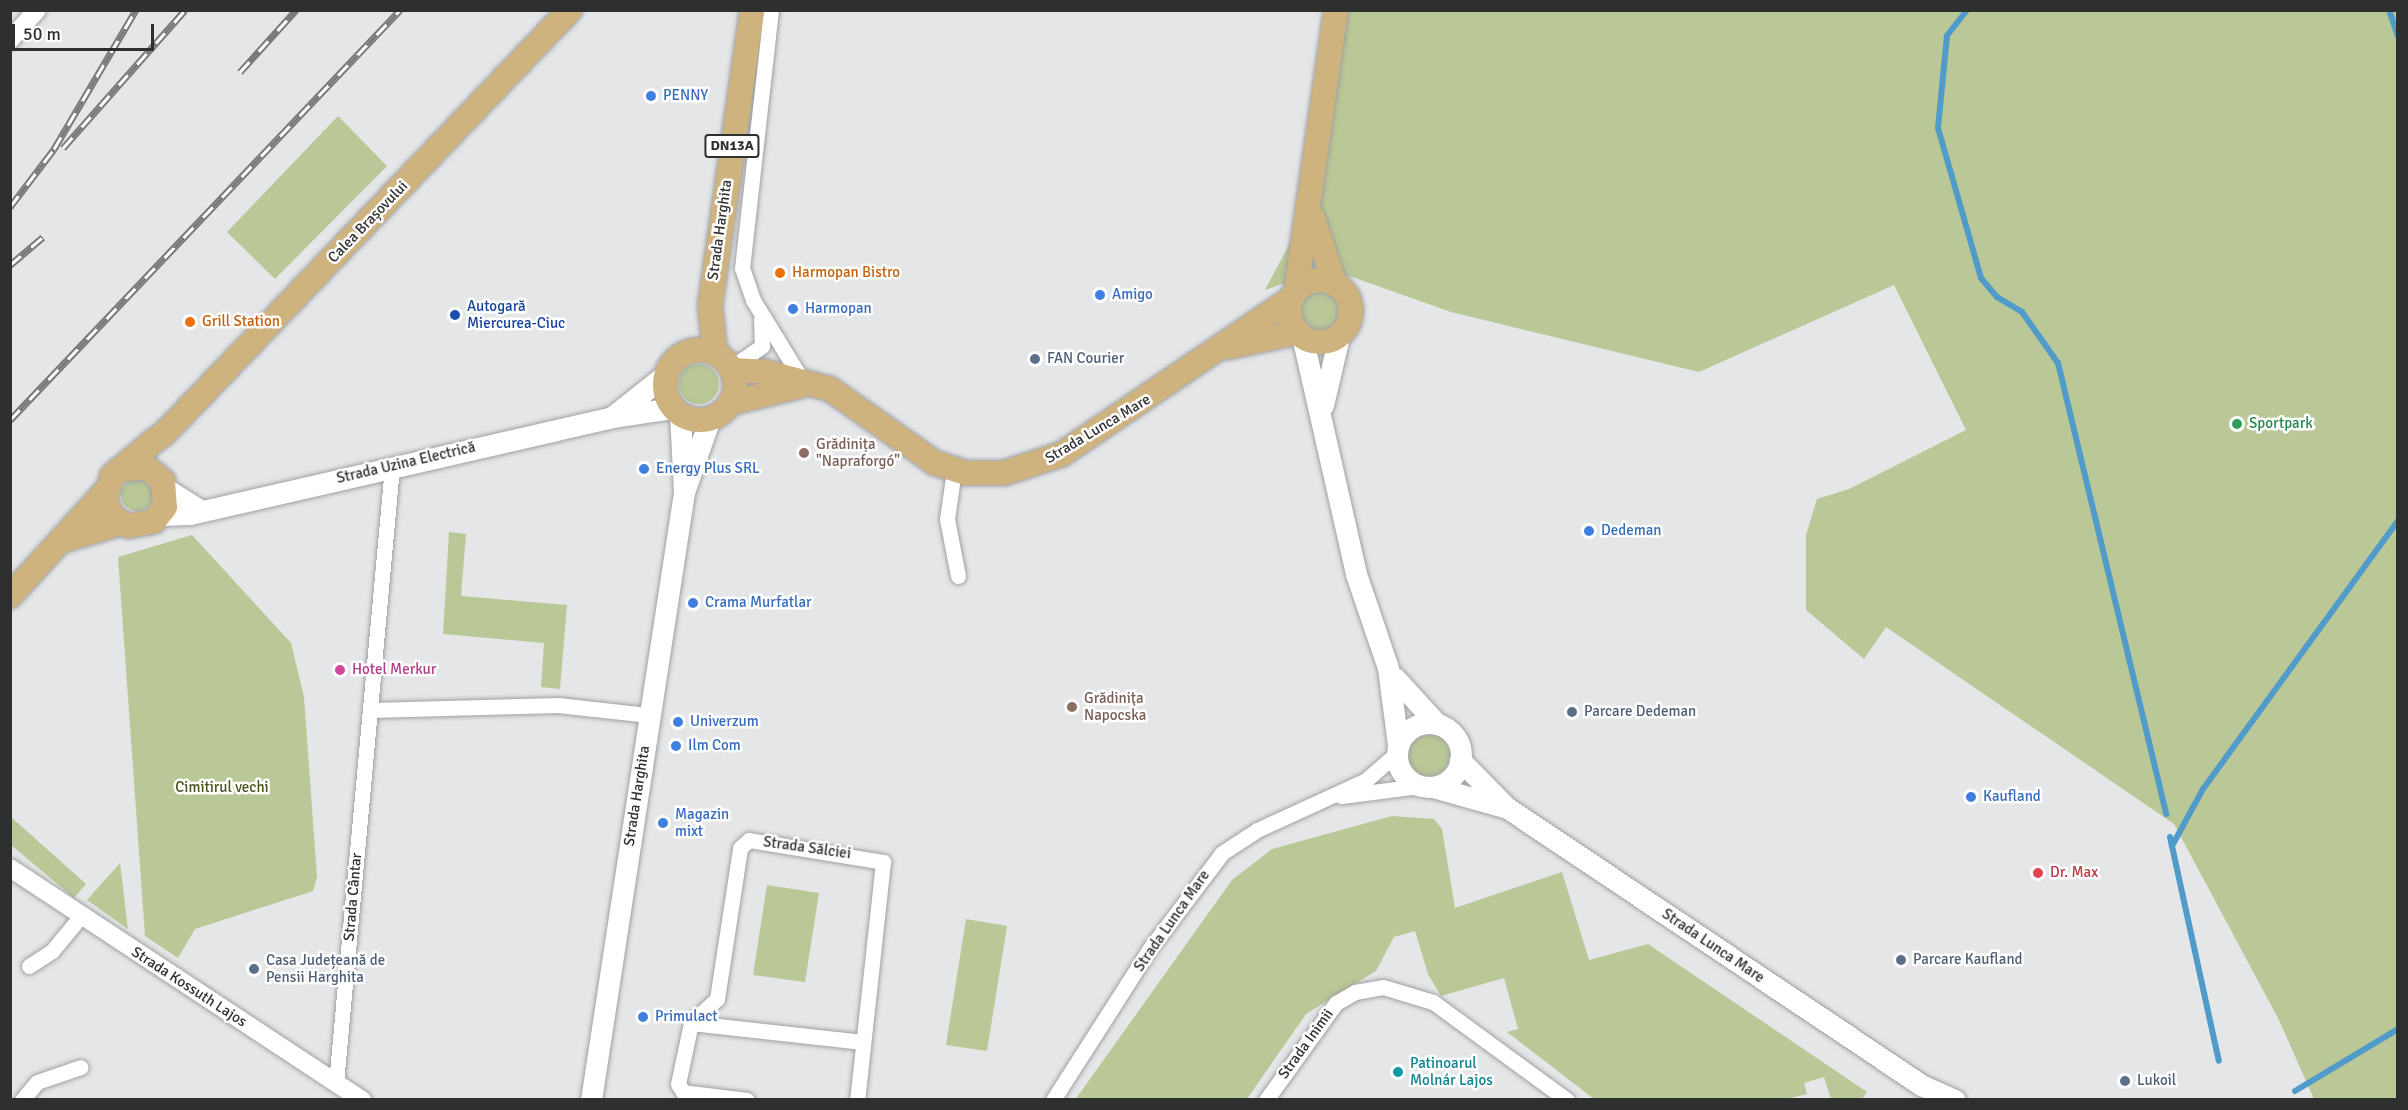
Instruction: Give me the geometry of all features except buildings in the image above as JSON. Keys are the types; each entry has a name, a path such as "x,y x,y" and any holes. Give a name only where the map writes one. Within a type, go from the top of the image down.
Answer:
{"main road":[{"name":"Calea Brașovului","path":"10,596 64,540 105,492 119,470 165,432 570,10"},
{"name":"Strada Harghita","path":"687,351 710,306 752,10"},
{"path":"1336,10 1312,210 1289,316 1300,334 1322,409 1356,574 1388,668 1402,773 1426,786 1453,776 1460,760 1455,737 1409,699 1388,668"},
{"path":"1312,210 1335,284 1351,310 1339,337 1322,409"},
{"path":"1294,294 1314,280 1335,284"},
{"name":"Strada Lunca Mare","path":"726,364 766,372 840,394 918,453 954,470 1004,472 1062,454 1223,348 1262,313 1294,294"},
{"name":"Strada Harghita","path":"710,306 726,364"},
{"path":"1300,334 1322,342 1339,337"},
{"name":"Strada Lunca Mare","path":"1223,348 1300,334"},
{"path":"687,351 726,364 730,403 711,418 677,411 665,392 666,375 687,351"},
{"name":"Strada Uzina Electrică","path":"612,417 666,375"},
{"name":"Strada Lunca Mare","path":"730,403 806,385"},
{"name":"Strada Harghita","path":"677,411 684,492"},
{"name":"Strada Uzina Electrică","path":"160,515 200,510 612,417 677,411"},
{"name":"Strada Harghita","path":"591,1100 684,492 711,418"},
{"path":"160,515 165,432"},
{"path":"119,470 139,465 200,510"},
{"path":"105,492 108,510 121,523"},
{"name":"Calea Brașovului","path":"64,540 121,523 147,525 160,515"},
{"path":"1397,749 1414,727 1437,724"},
{"name":"Strada Lunca Mare","path":"1460,760 1506,807 1926,1092 1955,1100"},
{"name":"Strada Lunca Mare","path":"1426,786 1506,807"}],"street":[{"path":"10,40 37,10"},
{"path":"771,10 742,268 759,310 806,385"},
{"path":"726,364 762,346 759,310"},
{"name":"Strada Cântar","path":"336,1083 392,466"},
{"path":"954,470 947,519 958,576"},
{"path":"370,710 558,705 649,715"},
{"name":"Strada Lunca Mare","path":"1053,1100 1151,947 1222,853 1257,830 1338,796 1397,749"},
{"name":"Strada Lunca Mare","path":"1338,796 1426,786"},
{"name":"Strada Sălciei","path":"691,1023 717,999 740,848 753,840 883,862 857,1100"},
{"name":"Strada Kossuth Lajos","path":"12,872 362,1100"},
{"path":"29,966 52,951 81,916"},
{"name":"Strada Inimii","path":"1266,1100 1336,1003 1355,992 1383,987 1433,1002 1567,1100"},
{"path":"747,1100 681,1090 682,1057 691,1023 863,1042"},
{"path":"22,1100 37,1082 81,1067"}],"green space":[{"path":"1324,11 2397,11 2397,1099 2314,1099 2279,1020 2174,824 1886,627 1864,659 1806,610 1806,535 1817,499 1849,489 1966,430 1894,285 1699,372 1451,312 1352,277 1317,272 1265,290 1298,228"},
{"path":"338,116 387,166 275,279 227,232"},
{"path":"1321,288 1337,294 1343,310 1337,326 1321,332 1305,326 1299,310 1305,294"},
{"path":"699,364 707,365 713,370 718,376 718,392 713,398 707,403 699,404 691,403 685,398 680,392 679,384 680,376 685,370 691,365"},
{"path":"137,479 148,484 153,495 148,506 137,511 126,506 121,495 126,484"},
{"path":"449,532 466,534 461,596 567,605 560,689 541,687 544,643 443,634"},
{"name":"Cimitirul vechi","path":"192,535 291,643 304,697 317,877 313,891 195,929 178,958 145,936 118,557"},
{"path":"1429,734 1444,740 1450,755 1444,770 1429,776 1414,770 1408,755 1414,740"},
{"path":"10,816 86,884 74,898 11,845"},
{"path":"1392,816 1434,819 1442,829 1455,908 1562,872 1589,960 1648,944 1867,1092 1862,1099 1831,1099 1824,1077 1804,1083 1807,1094 1786,1099 1594,1099 1507,1032 1518,1029 1504,978 1441,996 1428,974 1415,931 1394,937 1376,971 1306,1014 1247,1099 1075,1100 1232,880 1272,849"},
{"path":"120,863 128,929 87,900"},
{"path":"767,885 819,893 805,982 753,975"},
{"path":"966,919 1007,926 987,1051 946,1045"}],"waterway":[{"path":"1967,10 1947,36 1938,128 1981,278 1997,297 2022,312 2058,363 2166,814"},
{"path":"2389,10 2398,36"},
{"path":"2172,846 2203,789 2398,521"},
{"path":"2170,837 2219,1061"},
{"path":"2295,1091 2398,1029"}],"railway":[{"path":"10,207 54,149 136,10"},
{"path":"63,148 185,10"},
{"path":"240,72 296,10"},
{"path":"10,420 400,10"},
{"path":"10,265 43,237"}],"place":[{"name":"PENNY","path":"651,96"},
{"name":"Harmopan Bistro","path":"780,273"},
{"name":"Amigo","path":"1100,295"},
{"name":"Harmopan","path":"793,309"},
{"name":"Autogară Miercurea-Ciuc","path":"455,315"},
{"name":"Grill Station","path":"190,322"},
{"name":"FAN Courier","path":"1035,359"},
{"name":"Sportpark","path":"2237,424"},
{"name":"Grădinița \"Napraforgó\"","path":"804,453"},
{"name":"Energy Plus SRL","path":"644,469"},
{"name":"Dedeman","path":"1589,531"},
{"name":"Crama Murfatlar","path":"693,603"},
{"name":"Hotel Merkur","path":"340,670"},
{"name":"Grădiniţa Napocska","path":"1072,707"},
{"name":"Parcare Dedeman","path":"1572,712"},
{"name":"Univerzum","path":"678,722"},
{"name":"Ilm Com","path":"676,746"},
{"name":"Kaufland","path":"1971,797"},
{"name":"Magazin mixt","path":"663,823"},
{"name":"Dr. Max","path":"2038,873"},
{"name":"Parcare Kaufland","path":"1901,960"},
{"name":"Casa Județeană de Pensii Harghita","path":"254,969"},
{"name":"Primulact","path":"643,1017"},
{"name":"Patinoarul Molnár Lajos","path":"1398,1072"},
{"name":"Lukoil","path":"2125,1081"}]}
